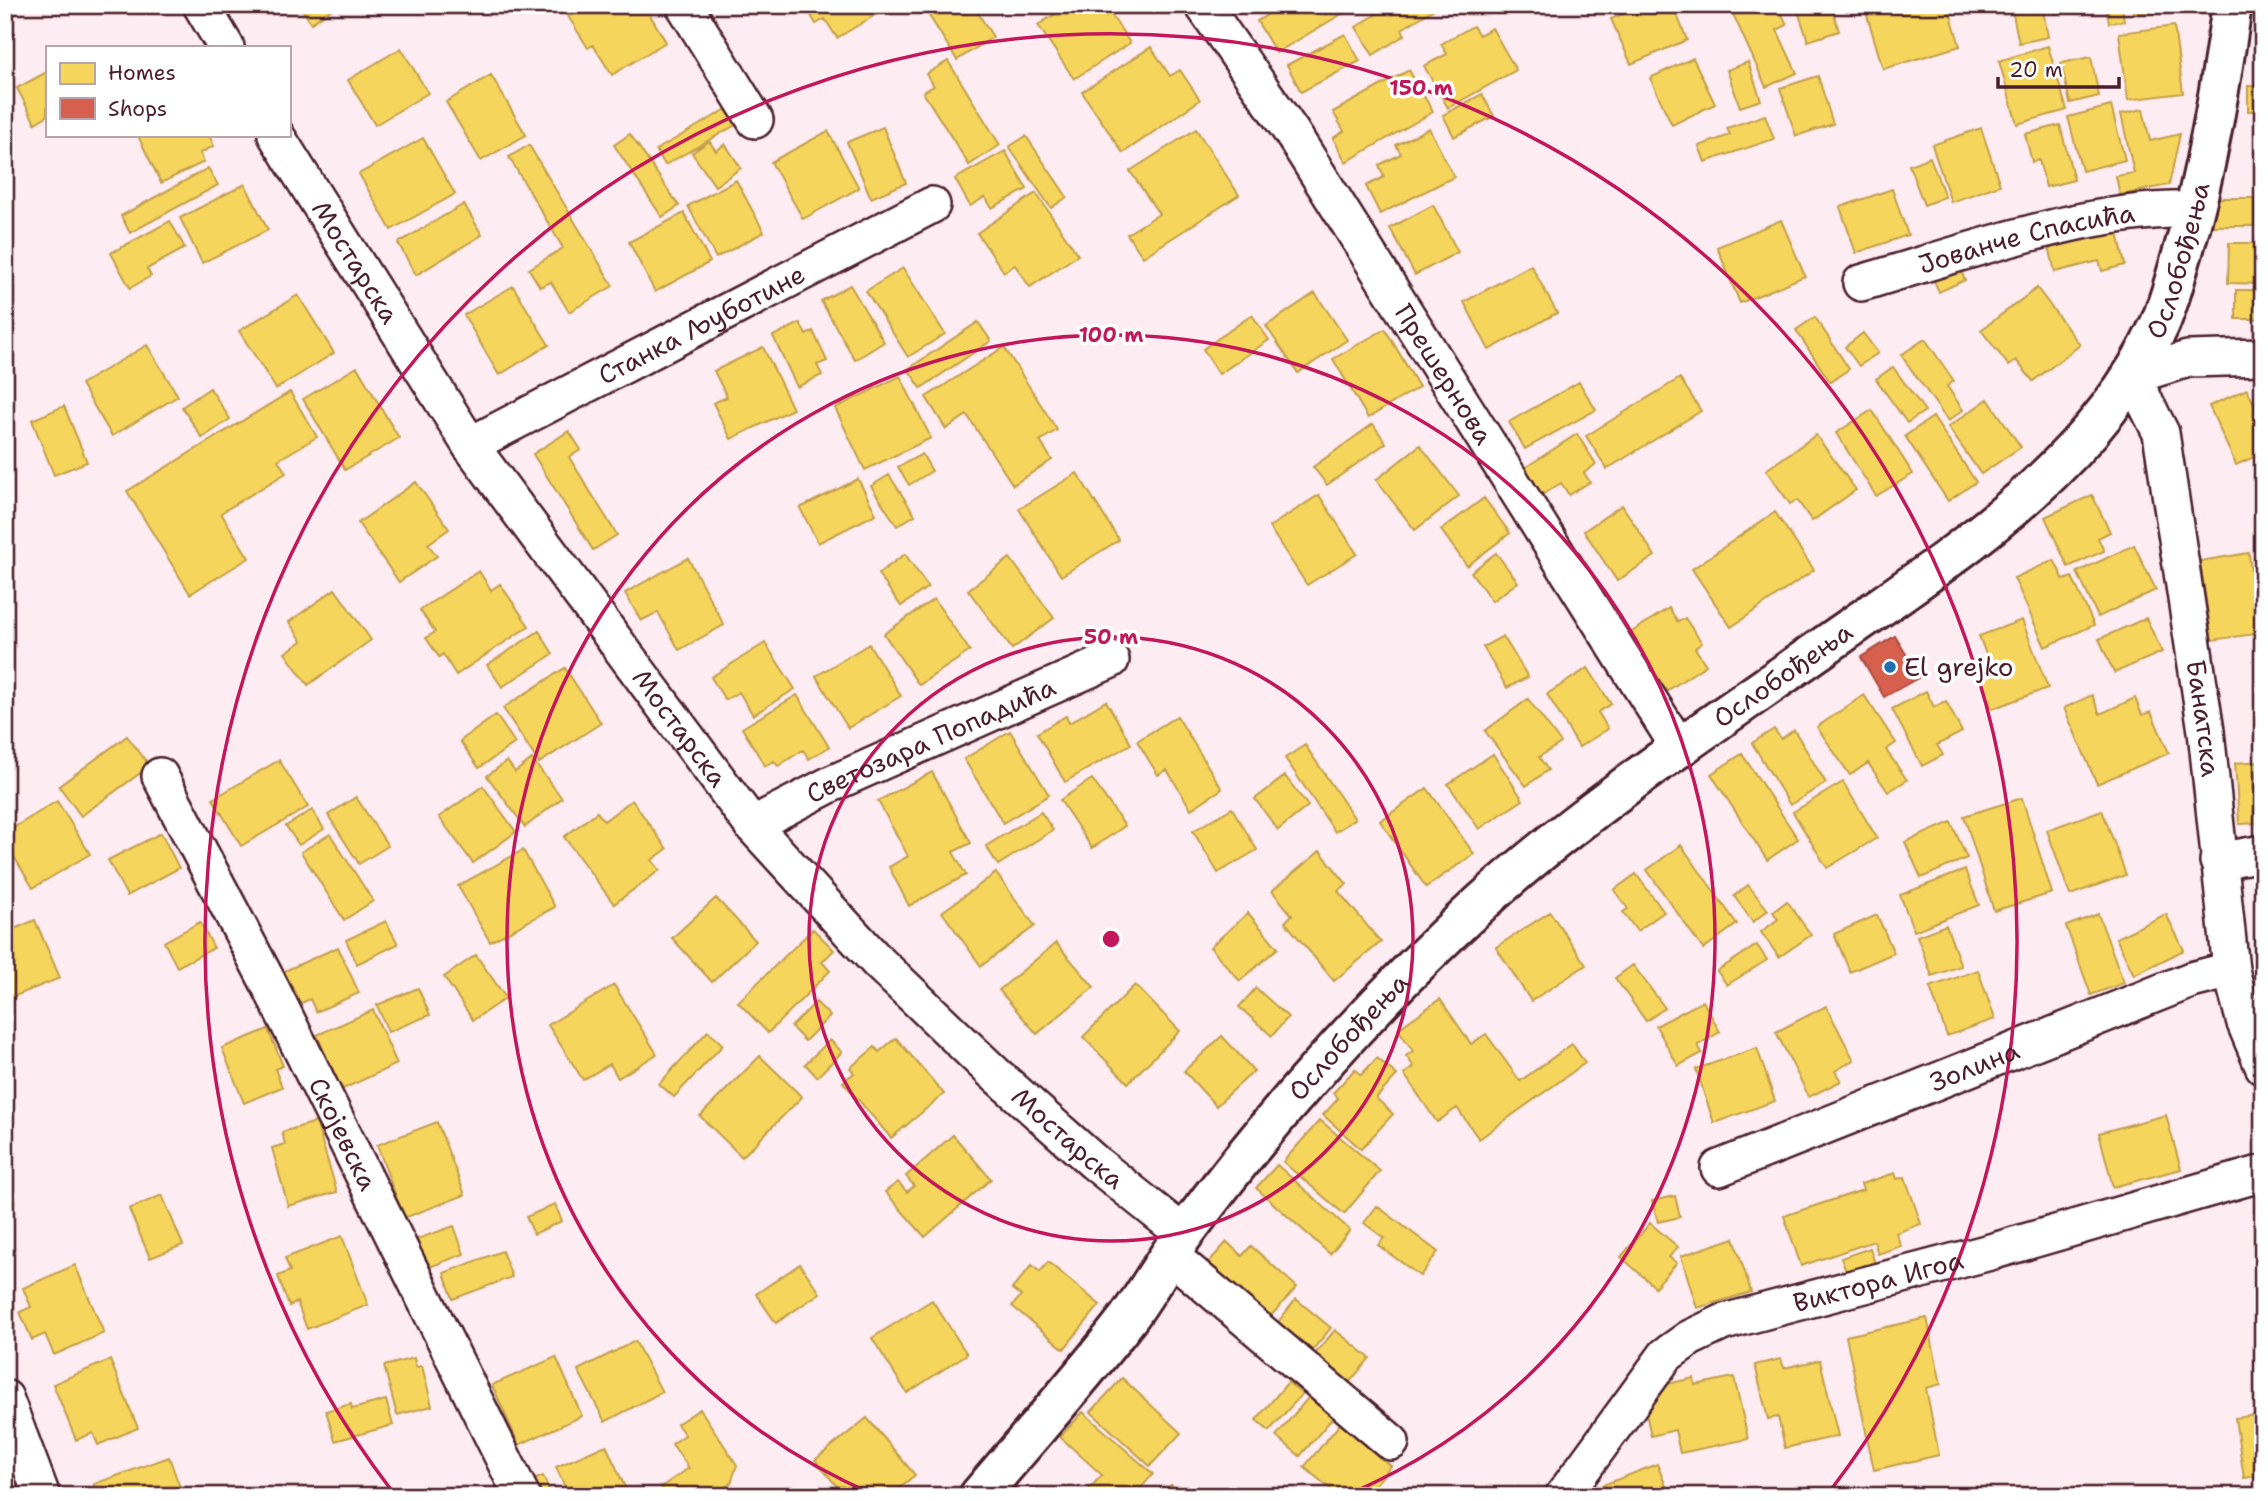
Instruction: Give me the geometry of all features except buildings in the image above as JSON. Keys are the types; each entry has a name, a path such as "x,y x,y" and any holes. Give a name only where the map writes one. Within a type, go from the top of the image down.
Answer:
{"street":[{"path":"202,5 225,46"},
{"path":"684,5 755,120"},
{"name":"Прешернова","path":"1203,5 1293,133 1679,749"},
{"name":"Ослобођења","path":"979,1496 1128,1317 1177,1245 1265,1133 1413,968 1482,902 1570,828 1964,548 2027,498 2083,437 2132,376 2159,326 2195,210 2215,121 2232,5"},
{"name":"Мостарска","path":"277,136 470,445 752,825 877,961 993,1073 1094,1162 1177,1245"},
{"name":"Станка Љуботине","path":"470,445 932,205"},
{"name":"Јованче Спасића","path":"1861,283 2071,225 2152,209 2195,210"},
{"path":"2132,376 2188,359 2263,357"},
{"name":"Банатска","path":"2132,376 2161,433 2206,732 2231,970 2245,1024 2263,1066"},
{"name":"Светозара Попадића","path":"752,825 831,784 1111,660"},
{"name":"Скојевска","path":"160,776 269,984 522,1496"},
{"path":"2218,861 2263,853"},
{"name":"Золина","path":"1719,1168 2191,981 2231,970"},
{"name":"Виктора Игоа","path":"1563,1496 1666,1355 1689,1338 1724,1322 1994,1251 2263,1173"},
{"path":"1177,1245 1391,1442"},
{"path":"5,1398 42,1496"}],"place":[{"name":"El grejko","path":"1890,667"}]}
